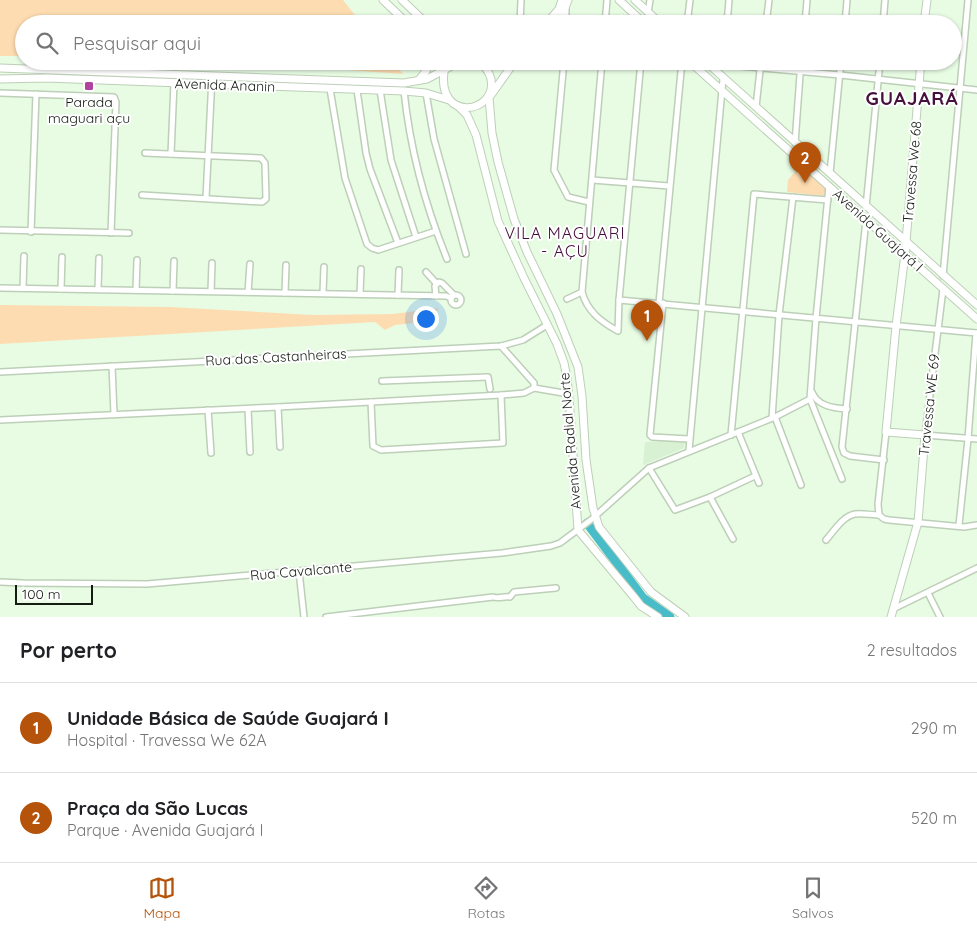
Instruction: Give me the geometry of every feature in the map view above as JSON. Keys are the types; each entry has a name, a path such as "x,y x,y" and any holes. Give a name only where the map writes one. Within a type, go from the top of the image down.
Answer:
{"main road":[{"path":"383,0 399,15"},
{"path":"402,0 418,15"},
{"path":"554,15 559,9 562,0"},
{"path":"562,15 568,0"},
{"path":"618,0 635,15"},
{"path":"635,0 650,15"},
{"path":"925,15 927,0"},
{"name":"Avenida Ananin","path":"0,68 15,69"},
{"name":"Avenida Ananin","path":"35,70 330,89 404,91 426,93 449,100 459,107"},
{"path":"418,81 427,70"},
{"path":"446,70 443,88 449,100"},
{"name":"Avenida Ananin","path":"0,79 46,78 174,83 212,80 404,83 418,81 446,70"},
{"name":"Avenida Radial Norte","path":"486,70 490,78 491,90 487,99 492,133 514,219 527,252 557,314 578,367 586,460 594,517 599,527 651,592 685,617"},
{"path":"459,107 468,108 487,99 508,70"},
{"name":"Avenida Guajará I","path":"699,70 977,319"},
{"name":"Avenida Guajará I","path":"714,70 977,305"},
{"name":"Travessa We 68","path":"886,432 905,254 920,70"},
{"name":"Avenida Radial Norte","path":"459,107 467,115 476,135 498,221 524,278 548,324 564,363 569,394 581,528 634,597 642,606 658,617"},
{"path":"886,432 926,436"},
{"name":"Travessa WE 69","path":"892,613 918,522 926,436"}],"street":[{"path":"520,15 521,0"},
{"path":"606,15 607,0"},
{"path":"648,13 650,0"},
{"path":"688,15 690,0"},
{"path":"728,15 729,0"},
{"path":"767,15 769,0"},
{"path":"805,15 807,0"},
{"path":"846,15 847,0"},
{"path":"884,15 885,0"},
{"path":"962,59 968,0"},
{"path":"566,8 566,15"},
{"path":"563,70 554,170 568,197 589,202"},
{"path":"601,70 582,292 588,308 598,318 618,331 619,300 640,70"},
{"path":"680,70 669,186 650,434 652,437 689,439"},
{"path":"756,107 760,70"},
{"path":"780,70 977,90"},
{"path":"830,173 840,70"},
{"path":"866,207 879,70"},
{"path":"944,276 961,70"},
{"path":"795,143 800,72"},
{"path":"689,450 723,79"},
{"path":"206,198 212,80"},
{"path":"171,154 174,83"},
{"path":"330,89 345,178 367,244 378,250 436,231"},
{"path":"357,90 362,135 370,169 398,243"},
{"path":"380,90 391,160 416,237"},
{"path":"404,91 410,140 436,231 447,259"},
{"path":"0,93 114,97 116,102 111,233"},
{"path":"426,93 434,139 466,254"},
{"path":"31,232 36,94"},
{"path":"142,194 265,201 265,163 261,158 144,153"},
{"path":"592,180 669,186"},
{"path":"829,186 810,399 842,479"},
{"path":"731,435 754,194 828,200"},
{"path":"793,197 779,315 773,417 801,485"},
{"path":"866,220 842,447 844,454 850,456 884,460"},
{"path":"0,230 129,233"},
{"path":"23,288 24,256"},
{"path":"61,289 62,257"},
{"path":"98,289 99,258"},
{"path":"136,290 137,260"},
{"path":"173,291 174,261"},
{"path":"211,292 212,263"},
{"path":"248,292 250,264"},
{"path":"285,293 286,266"},
{"path":"323,294 324,267"},
{"path":"360,294 361,268"},
{"path":"398,295 399,270"},
{"path":"426,272 436,283 436,296"},
{"path":"0,288 453,296 442,282 436,283"},
{"name":"Travessa WE 69","path":"926,436 943,289"},
{"path":"566,299 582,292"},
{"path":"619,300 976,333 959,525"},
{"name":"Rua das Castanheiras","path":"0,372 501,346 523,340 548,324"},
{"path":"501,346 534,384 534,388"},
{"path":"112,366 114,414"},
{"path":"382,381 488,377 490,389"},
{"path":"0,420 501,395 524,393 534,388 569,394"},
{"path":"812,391 815,398 828,406 847,409"},
{"path":"371,402 373,446 381,450 502,443 501,395"},
{"name":"Rua Cavalcante","path":"0,582 147,584 502,553 551,546 566,540 649,468 773,417 810,399"},
{"path":"278,407 280,447"},
{"path":"248,409 250,452"},
{"path":"208,410 211,453"},
{"path":"738,432 759,483"},
{"path":"886,432 878,504 879,514 884,519 889,520 964,526 977,525"},
{"path":"926,436 977,439"},
{"path":"649,468 675,510 710,497 756,476"},
{"path":"710,497 733,539"},
{"path":"826,540 842,521 851,515 879,514"},
{"path":"892,613 977,568"},
{"path":"299,572 304,617"},
{"path":"326,617 510,597 514,592 556,588"},
{"path":"928,594 940,617"}],"shaded area":[{"path":"0,0 343,0 355,15 15,15 15,56 0,56"},
{"path":"348,70 400,70 403,74"},
{"path":"801,165 826,187 824,196 787,192 788,180"},
{"path":"0,305 170,307 313,315 393,314 438,308 434,321 395,325 385,330 375,322 0,344"},
{"path":"685,440 684,448 643,465 645,442"}],"waterway":[{"path":"587,523 643,598 670,617"}],"place":[{"name":"Parada maguari açu","path":"89,86"},
{"name":"Praça da São Lucas","path":"805,183"},
{"name":"Unidade Básica de Saúde Guajará I","path":"647,341"}],"district":[{"name":"GUAJARÁ","path":"912,98"},
{"name":"VILA MAGUARI - AÇU","path":"565,242"}]}
